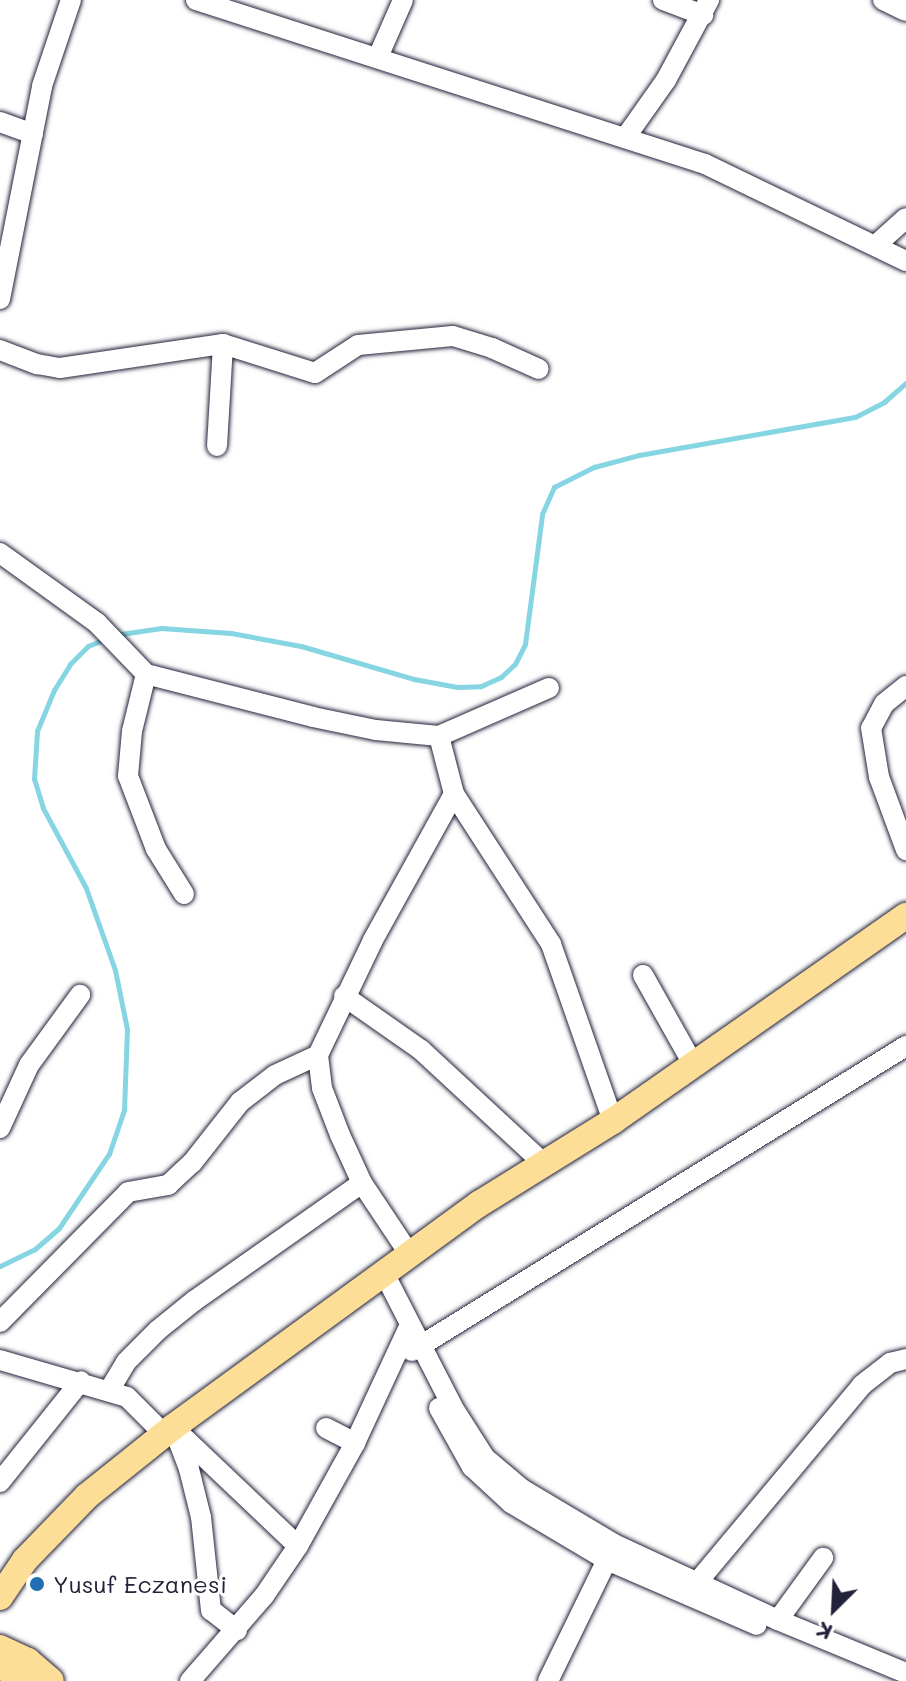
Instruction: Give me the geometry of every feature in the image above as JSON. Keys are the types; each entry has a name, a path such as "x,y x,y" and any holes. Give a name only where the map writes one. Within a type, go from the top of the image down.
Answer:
{"main road":[{"path":"0,1597 25,1560 87,1496 168,1430 479,1204 613,1121 899,924"},
{"path":"0,1648 28,1661 51,1681"},
{"path":"0,1663 21,1681"}],"street":[{"path":"0,299 42,86 71,0"},
{"path":"196,0 705,164 905,260"},
{"path":"378,57 403,0"},
{"path":"625,138 666,80 706,7 663,0"},
{"path":"883,0 906,11"},
{"path":"0,122 33,134"},
{"path":"876,245 906,218"},
{"path":"0,350 37,364 60,368 223,344 315,373 358,345 453,336 492,348 539,369"},
{"path":"217,446 223,344"},
{"path":"0,553 97,623 146,674 313,717 376,730 439,736 549,688"},
{"path":"146,674 129,745 128,776 150,837 184,894"},
{"path":"906,686 884,704 871,728 879,777 906,850"},
{"path":"439,736 454,794 551,944 613,1121"},
{"path":"410,1255 362,1183 322,1088 318,1055 344,996 454,794"},
{"path":"643,975 694,1066"},
{"path":"0,1128 29,1065 80,995"},
{"path":"344,996 421,1050 544,1164"},
{"path":"190,1681 237,1630 298,1546 412,1338 906,1046"},
{"path":"0,1322 128,1192 168,1185 192,1163 240,1102 275,1075 318,1055"},
{"path":"110,1389 126,1362 158,1330 194,1301 362,1183"},
{"path":"385,1275 472,1467 511,1503 887,1681"},
{"path":"692,1588 862,1385 890,1363 906,1359"},
{"path":"0,1360 110,1389 127,1397 298,1546"},
{"path":"0,1482 81,1381"},
{"path":"326,1428 355,1443"},
{"path":"168,1430 189,1469 201,1517 211,1610 237,1630"},
{"path":"548,1681 611,1552"},
{"path":"778,1620 823,1558"},
{"path":"692,1588 906,1673"}],"waterway":[{"path":"114,635 161,628 231,633 301,646 414,679 457,687 481,686 501,677 515,664 525,644 542,514 554,487 594,467 639,455 855,417 884,402 906,383"},
{"path":"0,1266 35,1249 59,1228 109,1154 124,1110 127,1029 115,970 86,888 43,808 34,779 37,731 54,690 70,664 88,646 105,639"}],"place":[{"name":"Yusuf Eczanesi","path":"37,1584"}]}
